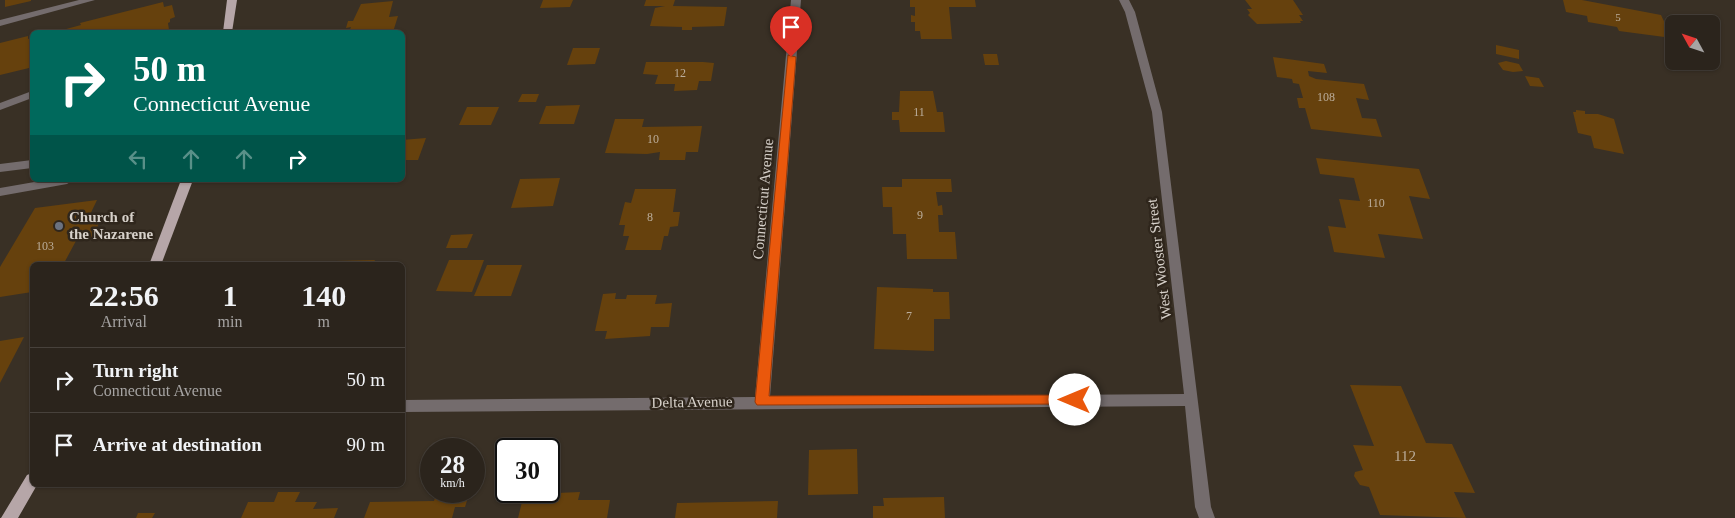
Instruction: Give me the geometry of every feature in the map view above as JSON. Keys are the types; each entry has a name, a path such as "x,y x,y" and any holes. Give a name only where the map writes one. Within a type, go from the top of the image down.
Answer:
{"main road":[{"path":"228,30 232,0"},
{"path":"156,262 186,182"},
{"path":"9,518 30,483"}],"street":[{"path":"0,23 90,0"},
{"name":"Connecticut Avenue","path":"762,402 796,0"},
{"name":"West Wooster Street","path":"1124,0 1130,12 1157,112 1203,507 1207,518"},
{"path":"0,107 30,95"},
{"path":"0,168 30,164"},
{"path":"0,192 57,182"},
{"name":"Delta Avenue","path":"405,406 1192,400"}],"building":[{"path":"5,0 31,0 31,1 5,7"},
{"path":"543,0 573,0 570,7 540,8"},
{"path":"646,0 675,0 673,6 727,7 724,26 692,27 692,30 682,30 682,27 650,26 655,8 665,6 644,6"},
{"path":"910,0 975,0 976,7 949,7 952,39 921,39 920,31 915,31 915,22 911,22 911,15 915,16 915,7 910,7"},
{"path":"1245,0 1293,0 1303,15 1299,15 1303,21 1300,21 1301,23 1257,24 1248,15 1250,13 1247,9 1252,9"},
{"path":"1563,0 1582,0 1661,15 1665,23 1665,37 1619,31 1617,27 1588,22 1587,16 1566,12"},
{"path":"393,1 389,17 398,16 394,30 350,30 351,27 346,28 348,21 353,21 361,4"},
{"path":"163,2 164,7 172,5 175,17 170,19 168,23 169,30 62,30 81,25 80,23"},
{"path":"28,36 28,39 30,38 29,68 0,75 0,43"},
{"path":"1496,45 1519,50 1519,59 1496,54"},
{"path":"573,48 600,48 595,64 567,65"},
{"path":"983,54 997,54 999,65 985,65"},
{"path":"1273,57 1324,64 1327,73 1308,71 1309,76 1316,79 1364,84 1369,100 1356,98 1362,118 1376,119 1382,137 1311,129 1305,108 1299,108 1297,98 1303,98 1299,84 1293,83 1292,79 1277,77"},
{"path":"1506,61 1519,64 1523,71 1503,70 1498,63"},
{"path":"646,62 714,63 711,81 699,81 697,90 674,91 675,84 655,84 658,75 643,74"},
{"path":"1525,76 1539,78 1544,87 1530,86"},
{"path":"900,91 933,91 937,112 943,112 945,132 900,132 899,120 892,120 892,112 899,112"},
{"path":"522,94 539,94 536,102 518,102"},
{"path":"580,105 574,124 539,124 546,106"},
{"path":"467,107 499,107 491,125 459,125"},
{"path":"1576,110 1585,111 1585,114 1598,114 1614,119 1624,154 1594,148 1591,136 1578,133 1573,112 1576,112"},
{"path":"615,119 644,119 642,127 702,126 698,152 686,152 685,160 659,160 660,152 647,154 605,153"},
{"path":"426,138 418,160 405,160 405,140"},
{"path":"1316,158 1419,169 1430,199 1409,196 1423,239 1378,234 1385,258 1334,252 1328,226 1346,228 1339,199 1360,201 1354,178 1320,174"},
{"path":"560,178 553,206 511,208 520,179"},
{"path":"902,179 951,179 952,192 936,192 938,206 942,205 943,215 938,215 939,232 955,232 957,259 907,259 906,234 893,234 892,207 883,207 882,187 902,187"},
{"path":"635,189 676,189 673,212 680,212 678,226 670,227 668,236 664,236 661,250 625,250 629,236 623,236 625,225 619,225 625,202 631,203"},
{"path":"97,200 86,223 100,221 92,238 77,239 65,262 30,262 30,292 0,297 0,267 35,208"},
{"path":"473,234 467,248 446,248 451,235"},
{"path":"375,260 374,262 296,262"},
{"path":"449,260 484,260 472,292 436,291"},
{"path":"487,265 522,265 511,296 474,296"},
{"path":"877,287 933,289 933,292 949,292 950,319 934,319 934,351 874,349"},
{"path":"616,293 615,299 626,299 627,295 657,295 655,304 672,303 669,327 651,327 650,336 605,339 607,331 595,331 603,294"},
{"path":"24,337 0,383 0,341"},
{"path":"1350,385 1401,386 1426,443 1452,444 1475,493 1454,492 1466,518 1380,515 1369,487 1360,485 1354,476 1355,472 1363,470 1353,445 1374,446"},
{"path":"857,449 858,494 808,495 809,450"},
{"path":"278,492 300,492 295,502 317,502 313,509 338,508 334,518 241,518 248,502 274,502"},
{"path":"580,492 578,500 610,500 607,518 518,518 522,503 560,503 560,493"},
{"path":"944,497 945,518 873,518 873,506 884,506 883,498"},
{"path":"778,501 777,518 675,518 677,503"},
{"path":"370,502 466,503 465,507 455,507 452,518 364,518"},
{"path":"138,513 155,513 152,518 136,518"}],"place":[{"name":"Church of the Nazarene","path":"59,226"}],"route":[{"path":"791,57 762,402 1075,400"}]}
